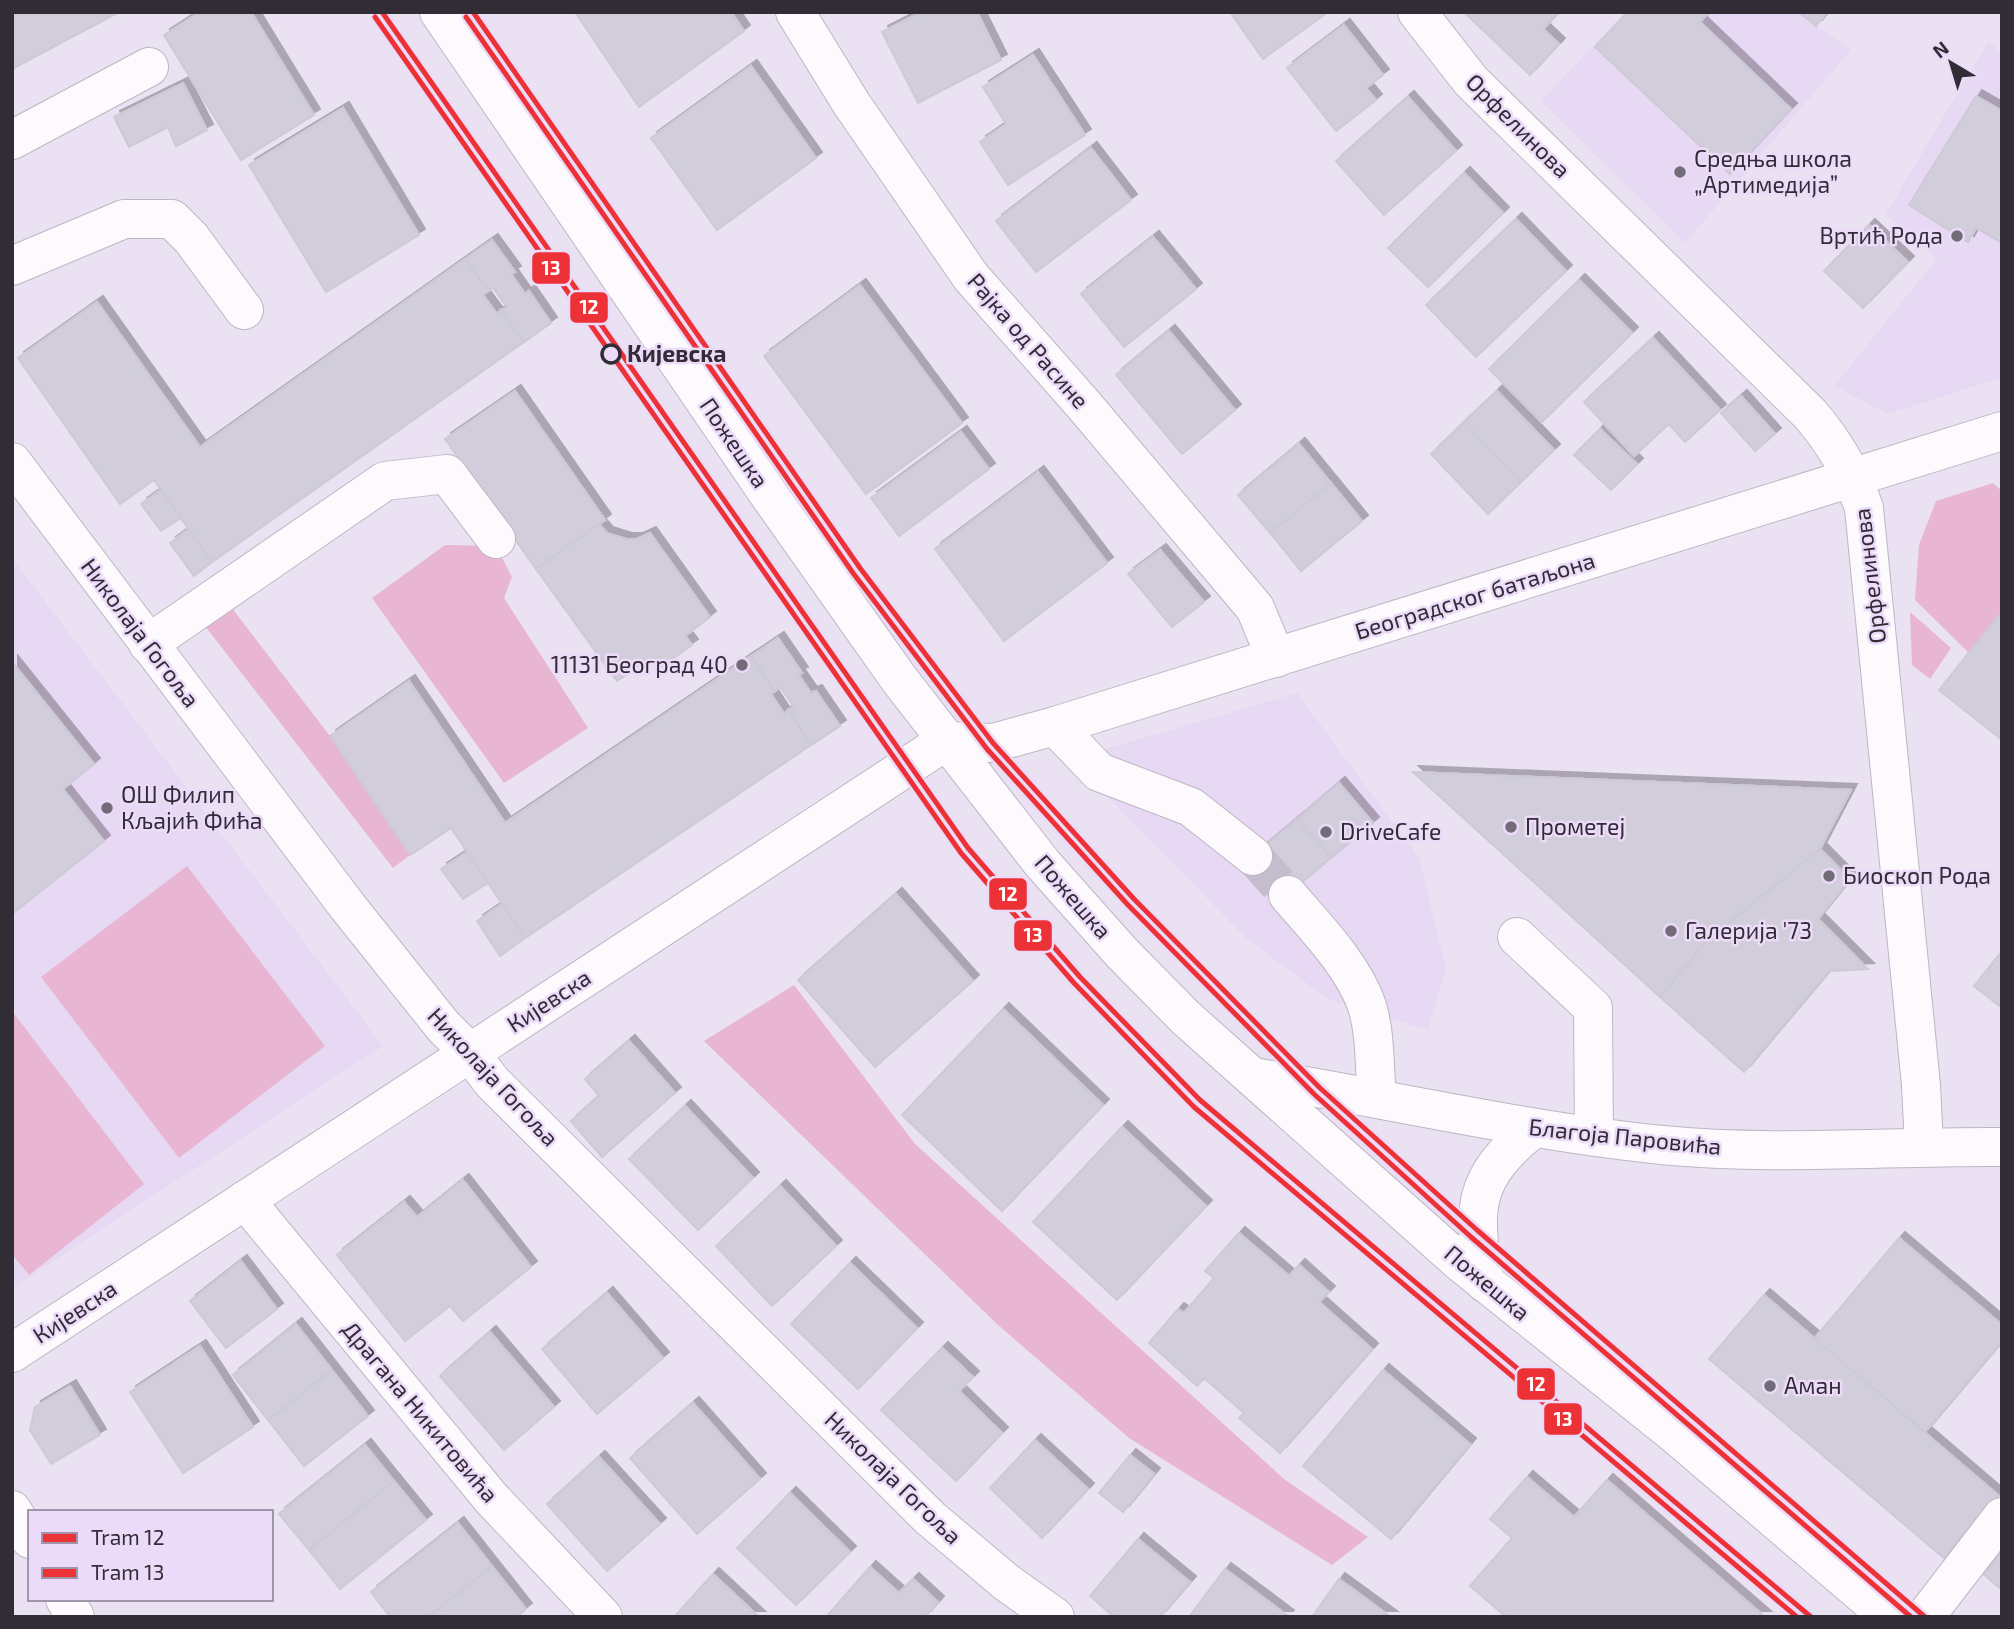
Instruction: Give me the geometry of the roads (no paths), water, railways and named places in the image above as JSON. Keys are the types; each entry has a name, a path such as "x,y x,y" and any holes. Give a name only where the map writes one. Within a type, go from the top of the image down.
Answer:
{"street":[{"name":"Пожешка","path":"439,12 769,495 946,741 1042,863 1122,953 1186,1018 1485,1283 1677,1436 1889,1617"},
{"name":"Рајка од Расине","path":"795,12 851,103 971,277 1083,404 1255,608 1276,658"},
{"name":"Орфелинова","path":"1417,12 1471,81 1810,414 1834,441 1854,478 1864,508 1921,1085 1924,1146"},
{"path":"12,140 149,67"},
{"path":"12,266 124,219 172,219 191,238 244,310"},
{"name":"Београдског батаљона","path":"946,741 993,743 1055,726 2002,431"},
{"name":"Николаја Гогоља","path":"12,462 348,906 443,1026 470,1053 492,1082 930,1518 1006,1582 1055,1617"},
{"path":"148,644 385,481 447,474 496,539"},
{"path":"1055,726 1099,772 1191,807 1253,856"},
{"name":"Кијевска","path":"12,1353 946,741"},
{"path":"1288,895 1352,978 1366,1004 1372,1029 1377,1098"},
{"path":"1517,937 1592,1008 1594,1135"},
{"name":"Благоја Паровића","path":"1253,1077 1534,1128 1663,1145 1752,1150 2002,1147"},
{"path":"1485,1283 1477,1230 1483,1186 1505,1152 1534,1128"},
{"name":"Драгана Никитовића","path":"245,1200 491,1498 603,1617"},
{"path":"12,1510 28,1536"},
{"path":"1924,1617 2002,1517"},
{"path":"66,1601 75,1617"}],"tunnel":[{"path":"1253,856 1288,895"}],"tram line":[{"name":"12","path":"382,12 968,848 1080,977 1200,1100 1811,1617"},
{"name":"12","path":"473,12 860,568 993,743 1134,899 1320,1088 1477,1230 1925,1617"},
{"name":"13","path":"375,17 961,853 1074,983 1194,1107 1797,1617"},
{"name":"13","path":"466,17 853,573 987,749 1128,905 1314,1094 1471,1237 1911,1617"}],"place":[{"name":"Средња школа „Артимедија”","path":"1680,172"},
{"name":"Вртић Рода","path":"1957,236"},
{"name":"Кијевска","path":"611,354"},
{"name":"11131 Београд 40","path":"742,665"},
{"name":"ОШ Филип Кљајић Фића","path":"107,808"},
{"name":"Прометеј","path":"1511,827"},
{"name":"DriveCafe","path":"1326,832"},
{"name":"Биоскоп Рода","path":"1829,876"},
{"name":"Галерија '73","path":"1671,931"},
{"name":"Аман","path":"1770,1386"}]}
